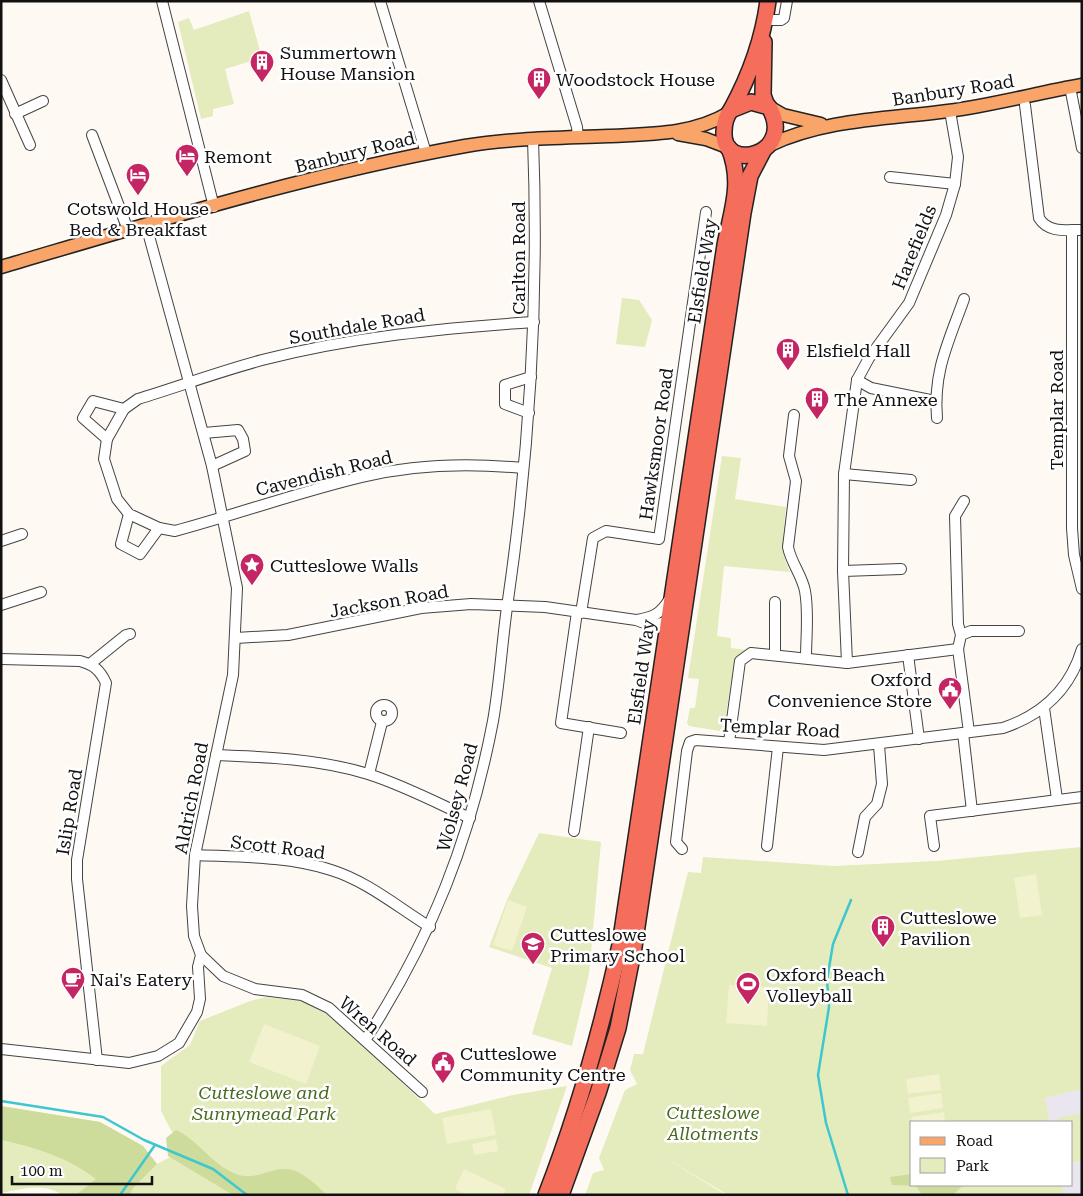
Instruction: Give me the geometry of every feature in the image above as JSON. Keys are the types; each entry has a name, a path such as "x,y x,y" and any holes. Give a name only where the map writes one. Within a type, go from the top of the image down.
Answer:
{"highway":[{"path":"765,23 744,87 730,111 724,135 728,148 746,156 754,156 766,148 775,124 763,89 765,23 768,1"},
{"path":"730,111 750,102 768,107"},
{"name":"Elsfield Way","path":"546,1195 567,1138 602,1024 620,945 725,245 736,190 737,170 728,148"},
{"name":"Elsfield Way","path":"561,1195 598,1093 619,1019 644,892 745,198 750,176 766,148"}],"main road":[{"name":"Banbury Road","path":"766,148 797,132 828,126 950,110 1076,86"},
{"name":"Banbury Road","path":"768,107 793,118 828,126"},
{"name":"Banbury Road","path":"1,267 146,225 329,176 426,153 495,141 668,133 704,125 730,111"},
{"name":"Banbury Road","path":"668,133 706,139 728,148"}],"street":[{"path":"162,1 214,207"},
{"path":"380,1 426,153"},
{"path":"539,1 577,127 578,137"},
{"path":"765,23 784,18 787,1"},
{"path":"1,80 4,96 30,145"},
{"path":"1076,86 1082,147"},
{"path":"15,114 43,101"},
{"path":"1025,107 1039,218 1043,226 1052,229 1077,230"},
{"name":"Harefields","path":"847,663 843,571 844,474 857,380 869,358 909,303 946,215 955,184 958,157 950,110"},
{"path":"92,135 128,230"},
{"name":"Carlton Road","path":"516,542 534,322 536,240 533,139"},
{"path":"890,176 955,184"},
{"name":"Hawksmoor Road","path":"579,613 593,538 606,531 659,538 706,212"},
{"name":"Aldrich Road","path":"97,1060 129,1063 158,1056 179,1043 197,1012 200,999 198,967 201,955 194,936 192,906 196,855 232,675 236,638 238,588 224,517 204,433 146,225"},
{"name":"Templar Road","path":"1077,230 1072,528 1074,555 1082,589"},
{"path":"937,418 936,401 942,355 964,298"},
{"name":"Southdale Road","path":"124,409 138,399 262,360 344,342 445,328 534,322"},
{"path":"528,413 505,404 505,385 531,377"},
{"path":"857,380 870,388 936,401"},
{"path":"107,439 83,418 93,401 124,409 107,439 104,459 117,499 129,514 158,528 140,554 121,544 129,514"},
{"path":"794,414 789,456 796,481 788,547 790,558 802,580 806,593 806,658"},
{"path":"204,433 238,430 243,439 245,451 212,466"},
{"name":"Cavendish Road","path":"158,528 175,530 363,477 392,472 450,465 481,464 522,468"},
{"path":"844,474 912,480"},
{"path":"964,501 956,516 958,624 962,635 958,649 972,811"},
{"path":"1,540 22,534"},
{"name":"Wolsey Road","path":"366,1040 396,992 430,928 461,849 493,718 516,542"},
{"path":"843,571 901,569"},
{"path":"1,605 41,592"},
{"name":"Jackson Road","path":"636,620 655,617 661,612 672,596"},
{"path":"775,602 775,654"},
{"name":"Jackson Road","path":"236,638 288,635 421,608 507,604 636,620 652,626 668,622"},
{"path":"668,622 684,610"},
{"path":"579,613 561,723 621,733"},
{"path":"962,635 971,631 1020,631"},
{"path":"1,659 80,661 90,664 126,634 130,634"},
{"path":"729,742 740,661 751,653 847,663 958,649"},
{"name":"Templar Road","path":"682,849 676,842 687,751 690,742 707,740 824,750 879,745 1003,728 1021,722 1044,708 1061,692 1078,663 1082,649"},
{"path":"908,655 919,739"},
{"name":"Islip Road","path":"90,664 99,670 106,683 77,860 77,878 97,1060"},
{"path":"1044,708 1057,799"},
{"path":"369,774 382,722"},
{"path":"574,831 589,727"},
{"path":"858,852 865,817 877,804 882,784 879,745"},
{"path":"767,846 778,747"},
{"path":"216,755 284,758 326,764 369,774 470,818"},
{"path":"934,846 930,816 1082,797"},
{"name":"Scott Road","path":"196,855 271,859 333,870 363,884 430,928"},
{"name":"Wren Road","path":"201,955 223,976 255,989 302,995 329,1008 422,1092"},
{"path":"1,1049 97,1060"}],"shaded area":[{"path":"1082,1089 1082,1195 1064,1195 1062,1186 1073,1186 1073,1121 1050,1121 1045,1098"}],"green space":[{"path":"249,11 262,58 225,69 234,104 213,109 213,116 201,119 178,22 189,18 194,30"},
{"path":"622,298 639,300 652,320 645,347 616,344"},
{"path":"722,456 741,458 735,499 786,507 783,548 790,572 724,566 717,636 731,638 731,648 747,650 734,663 724,727 720,731 689,726 687,723 690,708 695,708 699,679 688,678"},
{"path":"539,833 601,842 589,974 572,1046 532,1034 552,968 489,947 507,900"},
{"name":"Cutteslowe Allotments","path":"1082,847 1082,1089 1045,1098 1050,1121 910,1121 910,1186 1062,1186 1064,1195 728,1195 655,1152 726,1195 585,1195 593,1173 604,1170 599,1158 625,1090 637,1084 630,1070 634,1054 643,1054 688,872 701,873 703,857 834,866 936,861"},
{"path":"1036,874 1042,915 1020,918 1014,878"},
{"path":"508,900 527,907 512,951 493,945"},
{"name":"Oxford Beach Volleyball","path":"729,985 769,987 767,1026 726,1023"},
{"name":"Cutteslowe and Sunnymead Park","path":"266,997 302,1001 334,1018 435,1114 513,1095 567,1086 529,1195 62,1195 55,1191 41,1188 25,1188 1,1193 1,1106 100,1122 143,1146 157,1164 182,1151 161,1111 161,1066 190,1045 200,1021 250,1001"},
{"path":"264,1024 320,1046 306,1084 249,1062"},
{"path":"939,1074 941,1090 908,1094 906,1079"},
{"path":"941,1093 943,1108 910,1113 908,1098"},
{"path":"1,1106 100,1122 143,1146 157,1164 133,1188 130,1195 76,1195 96,1179 75,1165 51,1154 1,1140"},
{"path":"491,1109 496,1135 447,1144 442,1118"},
{"path":"944,1112 945,1121 912,1121 911,1117"},
{"path":"1081,1113 1082,1161 1073,1162 1073,1121 1059,1121 1058,1118"},
{"path":"176,1130 185,1135 222,1166 239,1175 250,1176 279,1169 290,1169 308,1178 327,1195 233,1195 168,1156 166,1138"},
{"path":"496,1139 498,1151 474,1155 472,1144"},
{"path":"464,1169 506,1189 503,1195 467,1195 455,1189"},
{"path":"910,1174 910,1186 892,1185 890,1177"},
{"path":"916,1186 962,1186 953,1195 922,1195"}],"waterway":[{"path":"848,1195 826,1123 818,1075 829,1007 827,980 833,944 851,900"},
{"path":"1,1101 103,1117 144,1140 213,1169 247,1195"},
{"path":"120,1195 155,1145"}],"place":[{"name":"Summertown House Mansion","path":"262,83"},
{"name":"Woodstock House","path":"539,100"},
{"name":"Remont","path":"187,177"},
{"name":"Cotswold House Bed & Breakfast","path":"138,196"},
{"name":"Elsfield Hall","path":"788,371"},
{"name":"The Annexe","path":"817,420"},
{"name":"Cutteslowe Walls","path":"252,586"},
{"name":"Oxford Convenience Store","path":"950,710"},
{"name":"Cutteslowe Pavilion","path":"883,948"},
{"name":"Cutteslowe Primary School","path":"533,965"},
{"name":"Nai's Eatery","path":"73,1000"},
{"name":"Oxford Beach Volleyball","path":"748,1005"},
{"name":"Cutteslowe Community Centre","path":"443,1084"}]}
